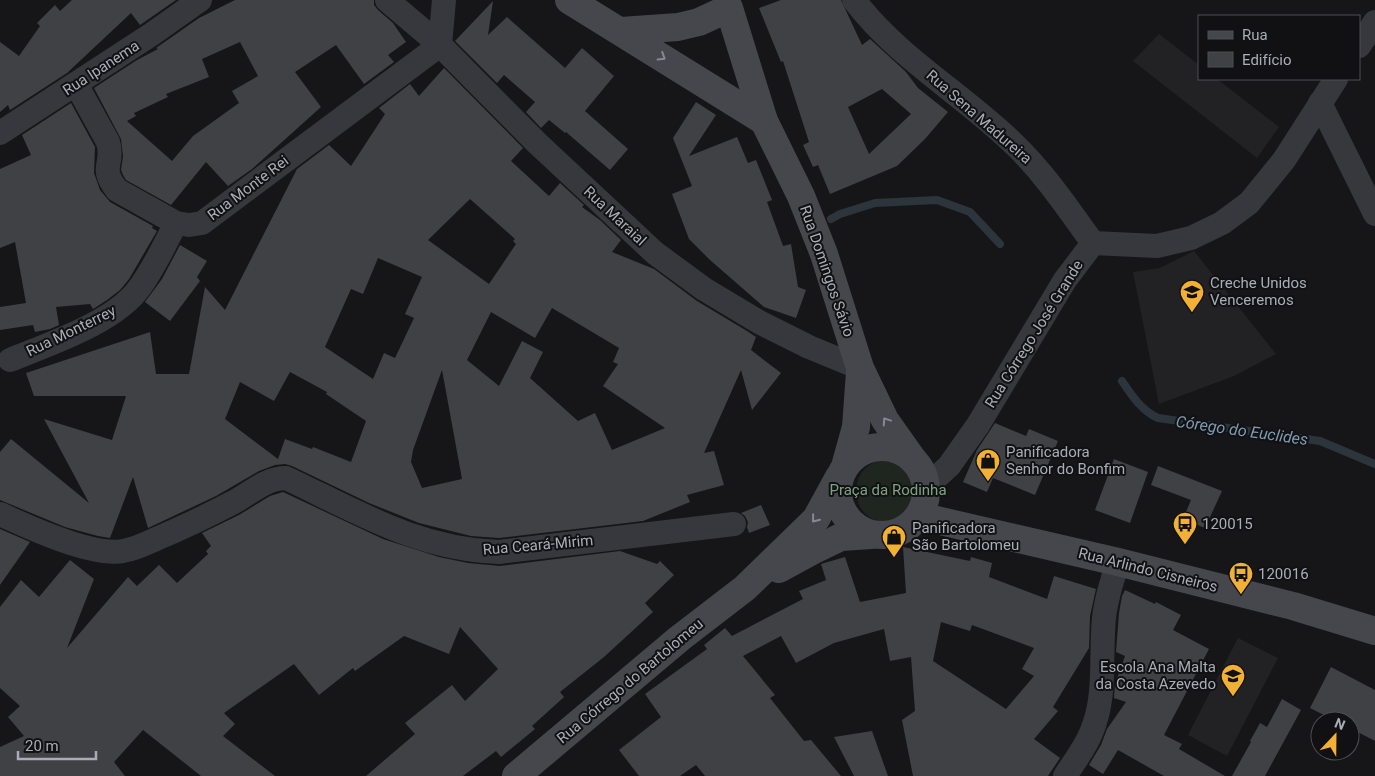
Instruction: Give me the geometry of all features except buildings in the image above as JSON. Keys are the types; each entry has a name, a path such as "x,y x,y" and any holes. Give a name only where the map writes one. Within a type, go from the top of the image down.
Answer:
{"main road":[{"path":"569,0 764,121"},
{"path":"621,31 678,27 699,22 734,4"},
{"name":"Rua Domingos Sávio","path":"734,4 764,121 801,196 824,254 860,368 885,420 914,461"},
{"name":"Rua Domingos Sávio","path":"843,470 856,427 860,368"},
{"path":"888,447 902,452 914,461 922,473 926,487 925,502 919,516 910,526 898,533 885,536 871,535 859,530 848,521 840,508 837,492 843,470 858,453 873,448 888,447"},
{"name":"Rua Córrego do Bartolomeu","path":"516,776 680,638 745,588 816,519 843,470"},
{"name":"Rua Arlindo Cisneiros","path":"919,516 1118,562 1293,606 1375,631"},
{"name":"Rua Córrego do Bartolomeu","path":"745,588 841,537 871,535"}],"street":[{"name":"Rua Ipanema","path":"0,133 200,0"},
{"name":"Rua Maraial","path":"387,0 440,45 537,143 655,253 704,289 759,322 809,347 860,368"},
{"path":"440,45 444,0"},
{"name":"Rua Sena Madureira","path":"866,4 878,29 1015,145 1040,172 1093,243"},
{"path":"1360,44 1375,22"},
{"name":"Rua Monte Rei","path":"76,84 108,142 111,151 107,174 117,190 176,223 189,225 202,223 440,45"},
{"path":"1093,243 1157,246 1191,238 1222,223 1249,203 1284,160 1335,80"},
{"path":"1320,103 1375,214"},
{"name":"Rua Monterrey","path":"10,360 92,325 122,306 140,288 176,223"},
{"name":"Rua Córrego José Grande","path":"926,487 949,466 978,425 1065,280 1093,243"},
{"name":"Rua Ceará-Mirim","path":"0,514 30,529 91,549 124,552 187,526 235,502 266,482 276,478 286,478 368,518 421,539 474,551 499,552 734,524"},
{"path":"1065,776 1088,740 1096,719 1103,686 1104,617 1118,562"}],"shaded area":[{"path":"1159,34 1198,64 1198,80 1218,80 1279,127 1257,158 1133,61"},
{"name":"Creche Unidos Venceremos","path":"1194,251 1276,354 1234,376 1159,404 1133,272 1160,268"},
{"name":"Escola Ana Malta da Costa Azevedo","path":"1238,638 1278,658 1227,756 1188,735"}],"green space":[{"name":"Praça da Rodinha","path":"888,459 906,464 911,468 915,473 920,491 915,509 911,514 906,518 888,523 870,518 865,514 861,509 856,491 861,473 865,468 870,464"}],"waterway":[{"name":"Córego do Euclides","path":"831,219 840,214 875,203 937,200 970,212 1000,244"},
{"name":"Córego do Euclides","path":"1122,381 1142,407 1158,418 1320,441 1375,464"}],"place":[{"name":"Creche Unidos Venceremos","path":"1192,313"},
{"name":"Panificadora Senhor do Bonfim","path":"988,482"},
{"name":"120015","path":"1185,545"},
{"name":"Panificadora São Bartolomeu","path":"894,558"},
{"name":"120016","path":"1241,595"},
{"name":"Escola Ana Malta da Costa Azevedo","path":"1233,697"}]}
